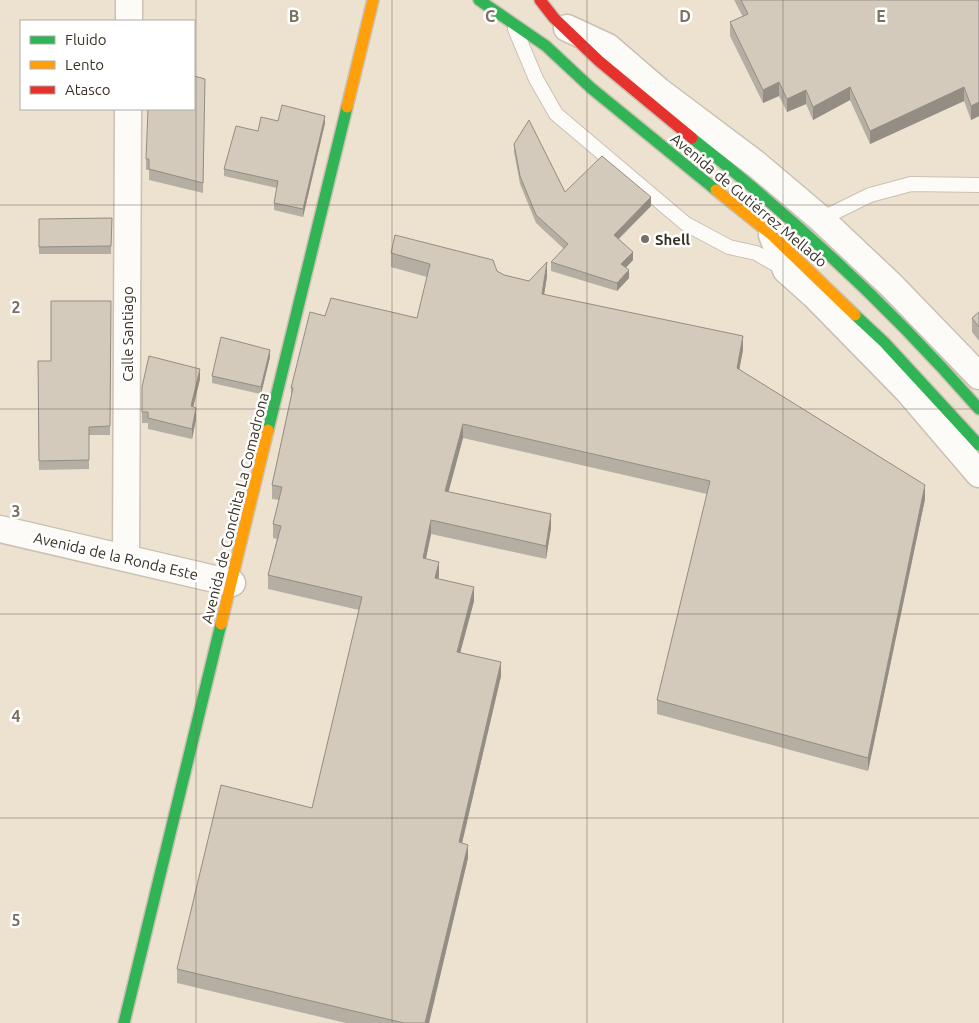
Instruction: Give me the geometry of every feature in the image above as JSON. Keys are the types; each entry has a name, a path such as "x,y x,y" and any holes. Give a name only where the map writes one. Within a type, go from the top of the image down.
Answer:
{"main road":[{"name":"Avenida de Conchita La Comadrona","path":"124,1023 373,0"},
{"name":"Avenida de Gutiérrez Mellado","path":"479,0 546,46 606,100 772,235 884,342 945,405 979,445"},
{"name":"Avenida de Gutiérrez Mellado","path":"540,0 560,24 607,70 736,173 828,254 901,325 979,409"}],"street":[{"path":"129,0 129,20"},
{"path":"560,24 608,47 659,91 756,164 821,219 892,286 979,376"},
{"name":"Calle Santiago","path":"126,558 128,110"},
{"path":"772,235 786,270 815,296 908,391 979,474"},
{"name":"Avenida de la Ronda Este","path":"0,530 232,583"}],"lane":[{"path":"512,22 536,79 556,114 686,224 729,247 756,253 786,270"},
{"path":"821,219 870,195 911,184 979,186"}],"building":[{"path":"741,0 979,0 979,102 971,106 964,87 870,131 850,87 813,107 806,90 787,99 779,82 763,90 730,22 748,14"},
{"path":"195,76 205,79 203,183 149,169 149,159 146,159 148,110 195,110"},
{"path":"282,105 325,116 303,209 274,203 278,181 224,169 236,126 258,131 261,117 278,121"},
{"path":"529,120 565,192 602,156 651,197 614,235 633,252 621,264 629,270 617,283 551,262 568,244 536,215 520,176 514,144"},
{"path":"112,218 111,246 39,247 39,219"},
{"path":"395,235 493,260 497,271 504,275 529,281 547,262 542,294 743,336 737,368 925,485 868,758 657,700 710,481 463,424 445,491 551,514 546,546 431,520 423,558 439,562 435,578 474,587 457,652 501,662 459,842 468,845 425,1023 404,1023 177,969 221,785 312,808 362,597 268,575 281,526 273,524 282,487 272,485 293,388 291,388 310,312 325,316 331,298 417,318 430,264 391,253"},
{"path":"51,301 111,301 110,426 89,427 89,460 39,461 38,361 51,361"},
{"path":"979,312 979,327 972,318"},
{"path":"221,337 270,350 261,387 212,376"},
{"path":"149,356 200,369 191,406 196,408 192,429 148,418 148,412 142,412 142,387"}],"traffic: fast":[{"path":"479,0 546,46 591,88 716,190"},
{"path":"268,430 347,107"},
{"path":"692,138 806,233 912,336 979,409"},
{"path":"855,315 884,342 979,445"},
{"path":"124,1023 221,624"}],"traffic: slow":[{"path":"347,107 373,0"},
{"path":"716,190 772,235 855,315"},
{"path":"221,624 268,430"}],"traffic: jam":[{"path":"540,0 554,18 599,61 692,138"}],"place":[{"name":"Shell","path":"645,239"}]}
